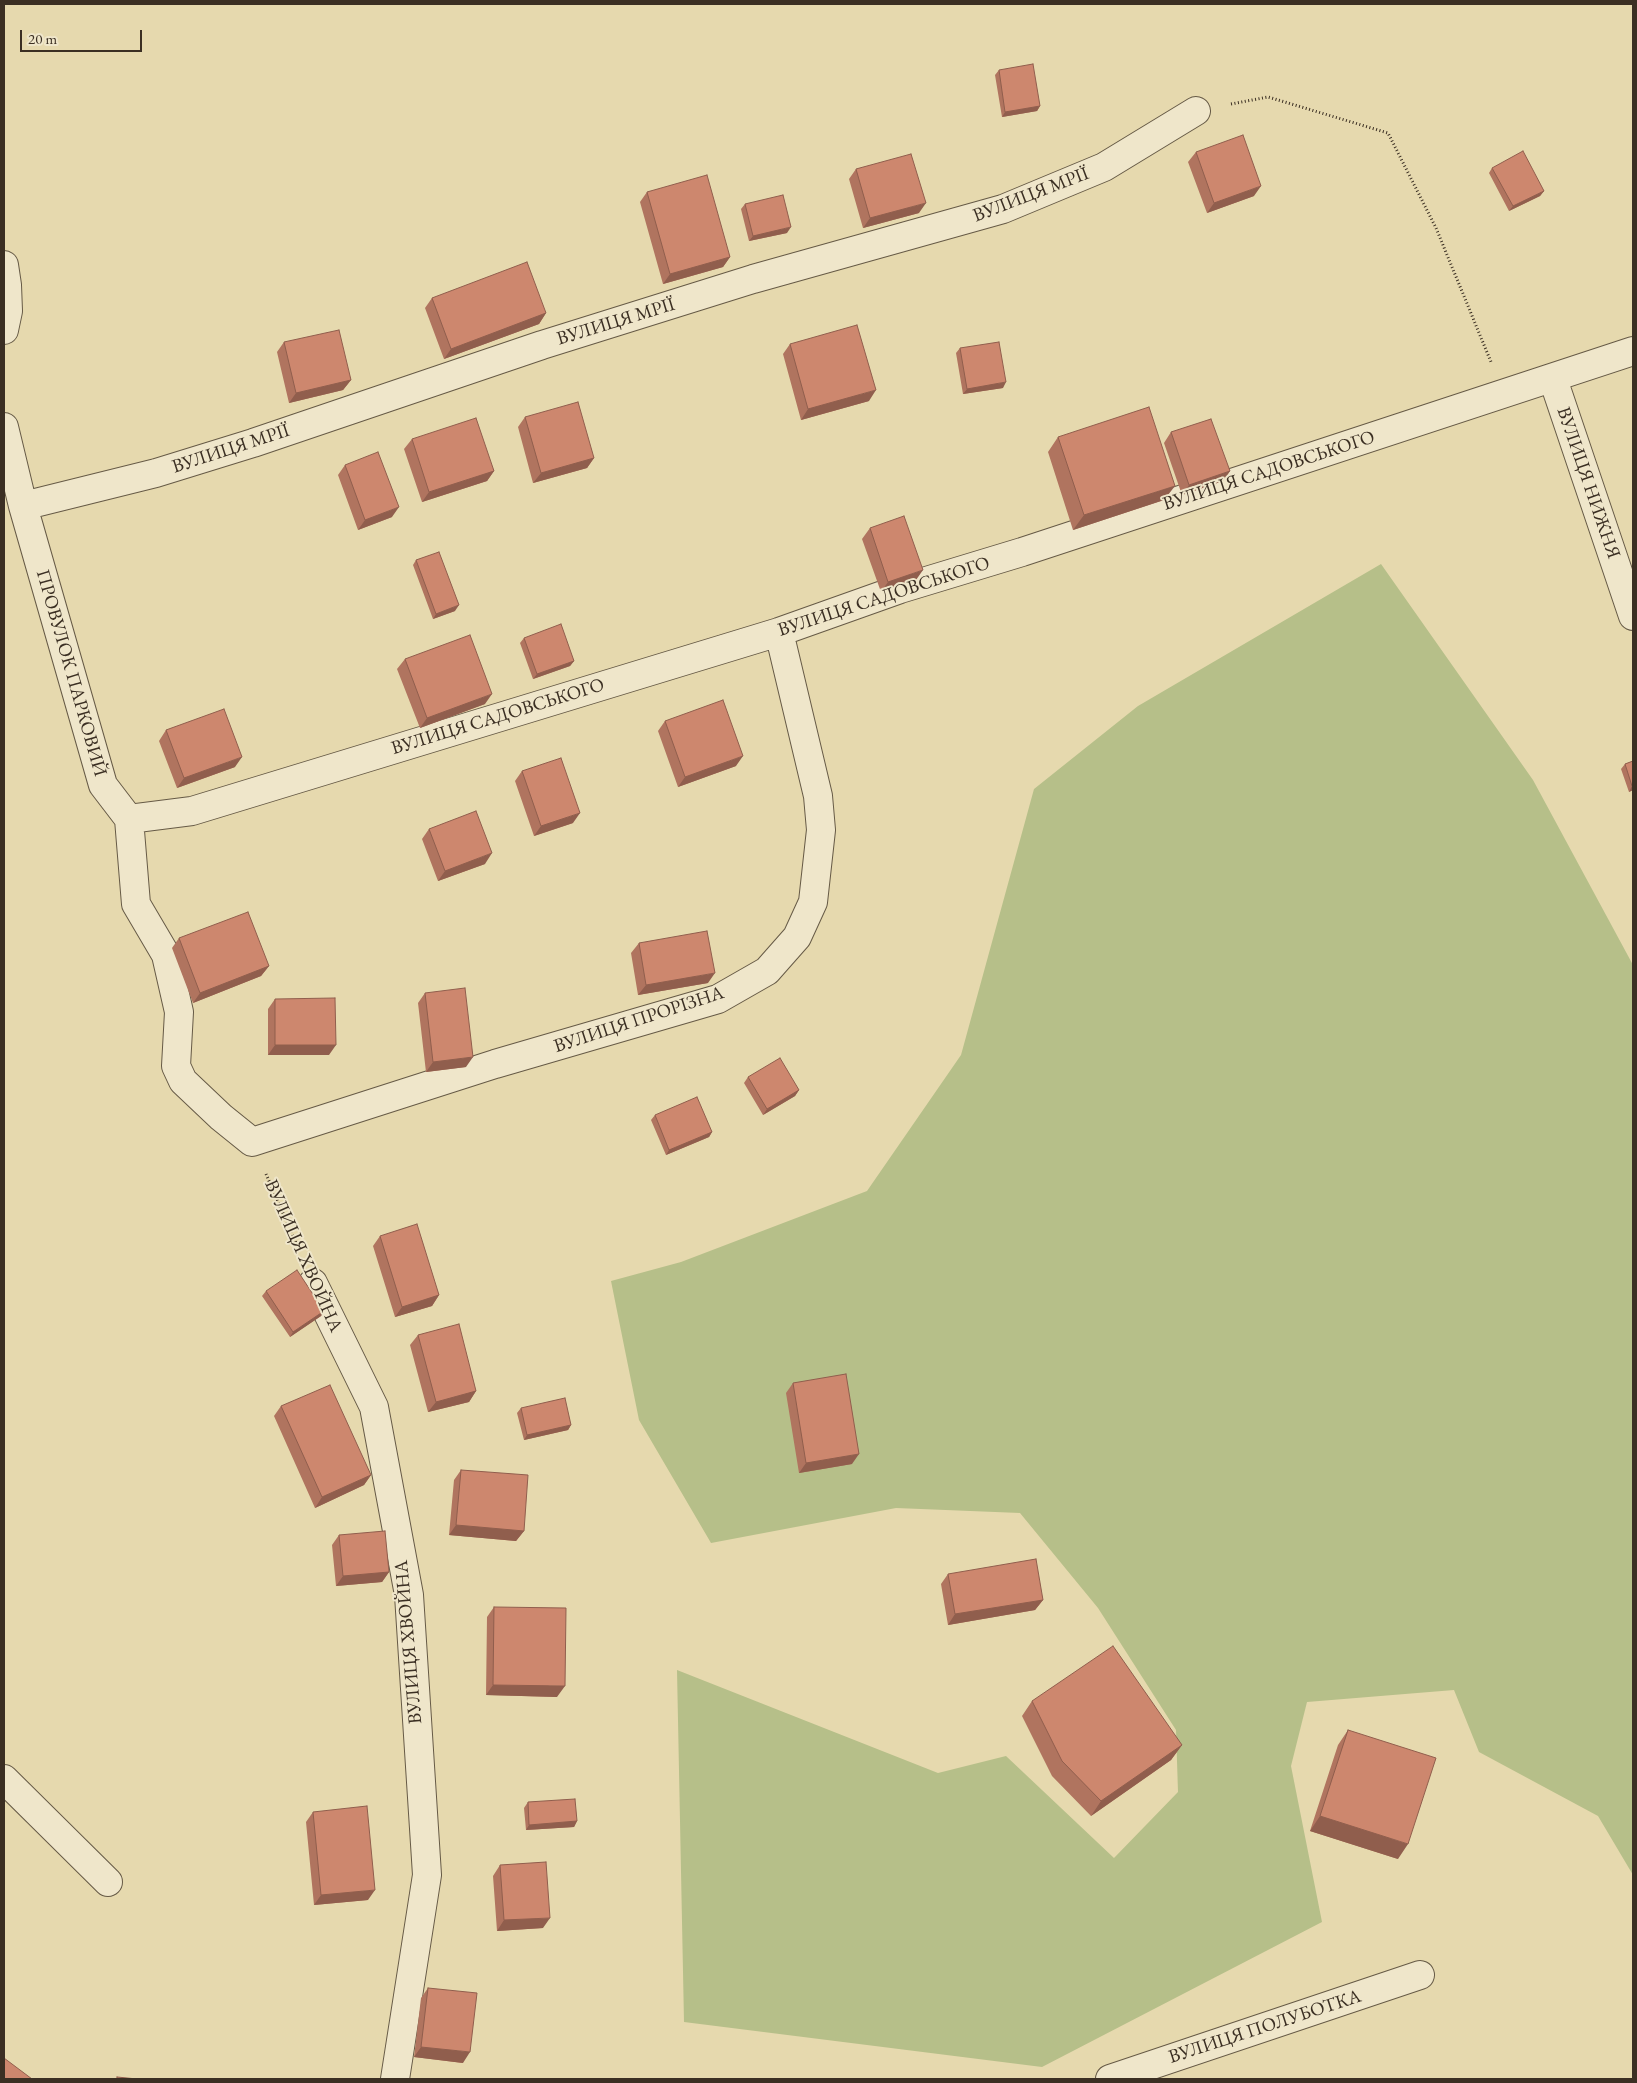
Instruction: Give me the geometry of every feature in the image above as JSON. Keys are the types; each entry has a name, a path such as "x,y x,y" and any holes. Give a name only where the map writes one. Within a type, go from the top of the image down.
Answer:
{"street":[{"name":"ВУЛИЦЯ МРІЇ","path":"23,506 156,473 253,443 542,345 754,280 1003,209 1104,167 1196,111"},
{"path":"4,330 8,311 6,275"},
{"name":"ВУЛИЦЯ САДОВСЬКОГО","path":"128,819 192,811 779,632 900,589 1031,549 1553,379 1633,351"},
{"name":"ВУЛИЦЯ НИЖНЯ","path":"1553,379 1633,616"},
{"name":"ПРОВУЛОК ПАРКОВИЙ","path":"4,427 23,506 103,785 128,819"},
{"name":"ВУЛИЦЯ ПРОРІЗНА","path":"252,1142 495,1064 718,999 766,971 797,937 813,902 821,830 818,796 779,632"},
{"path":"128,819 136,904 166,955 179,1012 176,1066 183,1081 221,1117 252,1142"},
{"name":"ВУЛИЦЯ ХВОЙНА","path":"313,1283 374,1407 409,1595 427,1876 395,2079"},
{"path":"4,1779 108,1882"},
{"name":"ВУЛИЦЯ ПОЛУБОТКА","path":"1110,2079 1420,1976"}],"path":[{"path":"1196,111 1268,97 1388,133 1436,228 1505,394"},
{"name":"ВУЛИЦЯ ХВОЙНА","path":"252,1142 313,1283"}],"green space":[{"path":"1381,564 1533,780 1633,965 1633,1875 1598,1816 1479,1752 1454,1690 1307,1702 1291,1766 1322,1922 1042,2067 684,2022 677,1670 938,1773 1006,1756 1114,1858 1178,1792 1176,1730 1098,1608 1020,1513 896,1508 711,1543 639,1420 611,1281 681,1262 867,1191 961,1055 1034,789 1138,706"}],"building":[{"path":"1033,64 1040,106 1005,112 999,70"},
{"path":"1243,135 1261,186 1214,203 1196,152"},
{"path":"1523,151 1544,191 1513,206 1492,168"},
{"path":"911,154 926,203 870,218 856,169"},
{"path":"707,175 730,257 670,274 647,192"},
{"path":"783,195 791,227 753,236 745,204"},
{"path":"527,262 546,313 451,349 432,298"},
{"path":"857,325 876,390 808,409 790,344"},
{"path":"339,330 351,380 296,393 284,342"},
{"path":"999,342 1006,382 967,389 960,348"},
{"path":"578,402 594,458 541,473 525,417"},
{"path":"1149,407 1175,486 1084,515 1058,437"},
{"path":"476,418 494,471 429,492 412,439"},
{"path":"1211,419 1230,471 1189,485 1171,432"},
{"path":"378,452 399,507 365,520 345,465"},
{"path":"904,516 923,570 888,582 870,528"},
{"path":"439,552 459,605 436,614 416,560"},
{"path":"561,624 574,661 537,674 524,638"},
{"path":"470,635 492,694 427,718 405,659"},
{"path":"723,700 743,756 685,777 665,721"},
{"path":"224,709 242,757 184,778 166,730"},
{"path":"561,758 580,813 541,826 522,771"},
{"path":"1633,761 1633,786 1632,786 1625,764"},
{"path":"476,811 492,853 445,871 429,829"},
{"path":"248,912 269,966 200,993 179,938"},
{"path":"707,931 715,973 646,985 639,943"},
{"path":"465,988 473,1057 433,1062 425,993"},
{"path":"335,998 336,1045 275,1045 275,999"},
{"path":"780,1058 799,1090 767,1109 748,1077"},
{"path":"697,1097 712,1132 669,1150 655,1115"},
{"path":"417,1224 439,1295 402,1307 380,1236"},
{"path":"297,1270 324,1311 293,1332 266,1291"},
{"path":"459,1324 476,1391 436,1402 418,1335"},
{"path":"846,1374 859,1454 806,1463 793,1383"},
{"path":"330,1385 371,1475 322,1497 281,1406"},
{"path":"565,1398 571,1425 527,1435 521,1408"},
{"path":"461,1470 528,1475 524,1531 456,1525"},
{"path":"385,1531 389,1572 343,1576 339,1535"},
{"path":"1036,1559 1043,1600 955,1614 948,1574"},
{"path":"494,1607 566,1608 565,1686 493,1685"},
{"path":"1113,1646 1182,1745 1101,1801 1062,1761 1032,1701"},
{"path":"1348,1730 1436,1758 1408,1844 1320,1816"},
{"path":"575,1799 577,1821 529,1825 528,1802"},
{"path":"367,1806 375,1890 321,1895 313,1812"},
{"path":"546,1862 550,1918 504,1920 500,1865"},
{"path":"428,1988 477,1993 470,2052 421,2047"},
{"path":"4,2058 32,2079 4,2079"},
{"path":"117,2077 137,2079 117,2079"}]}
